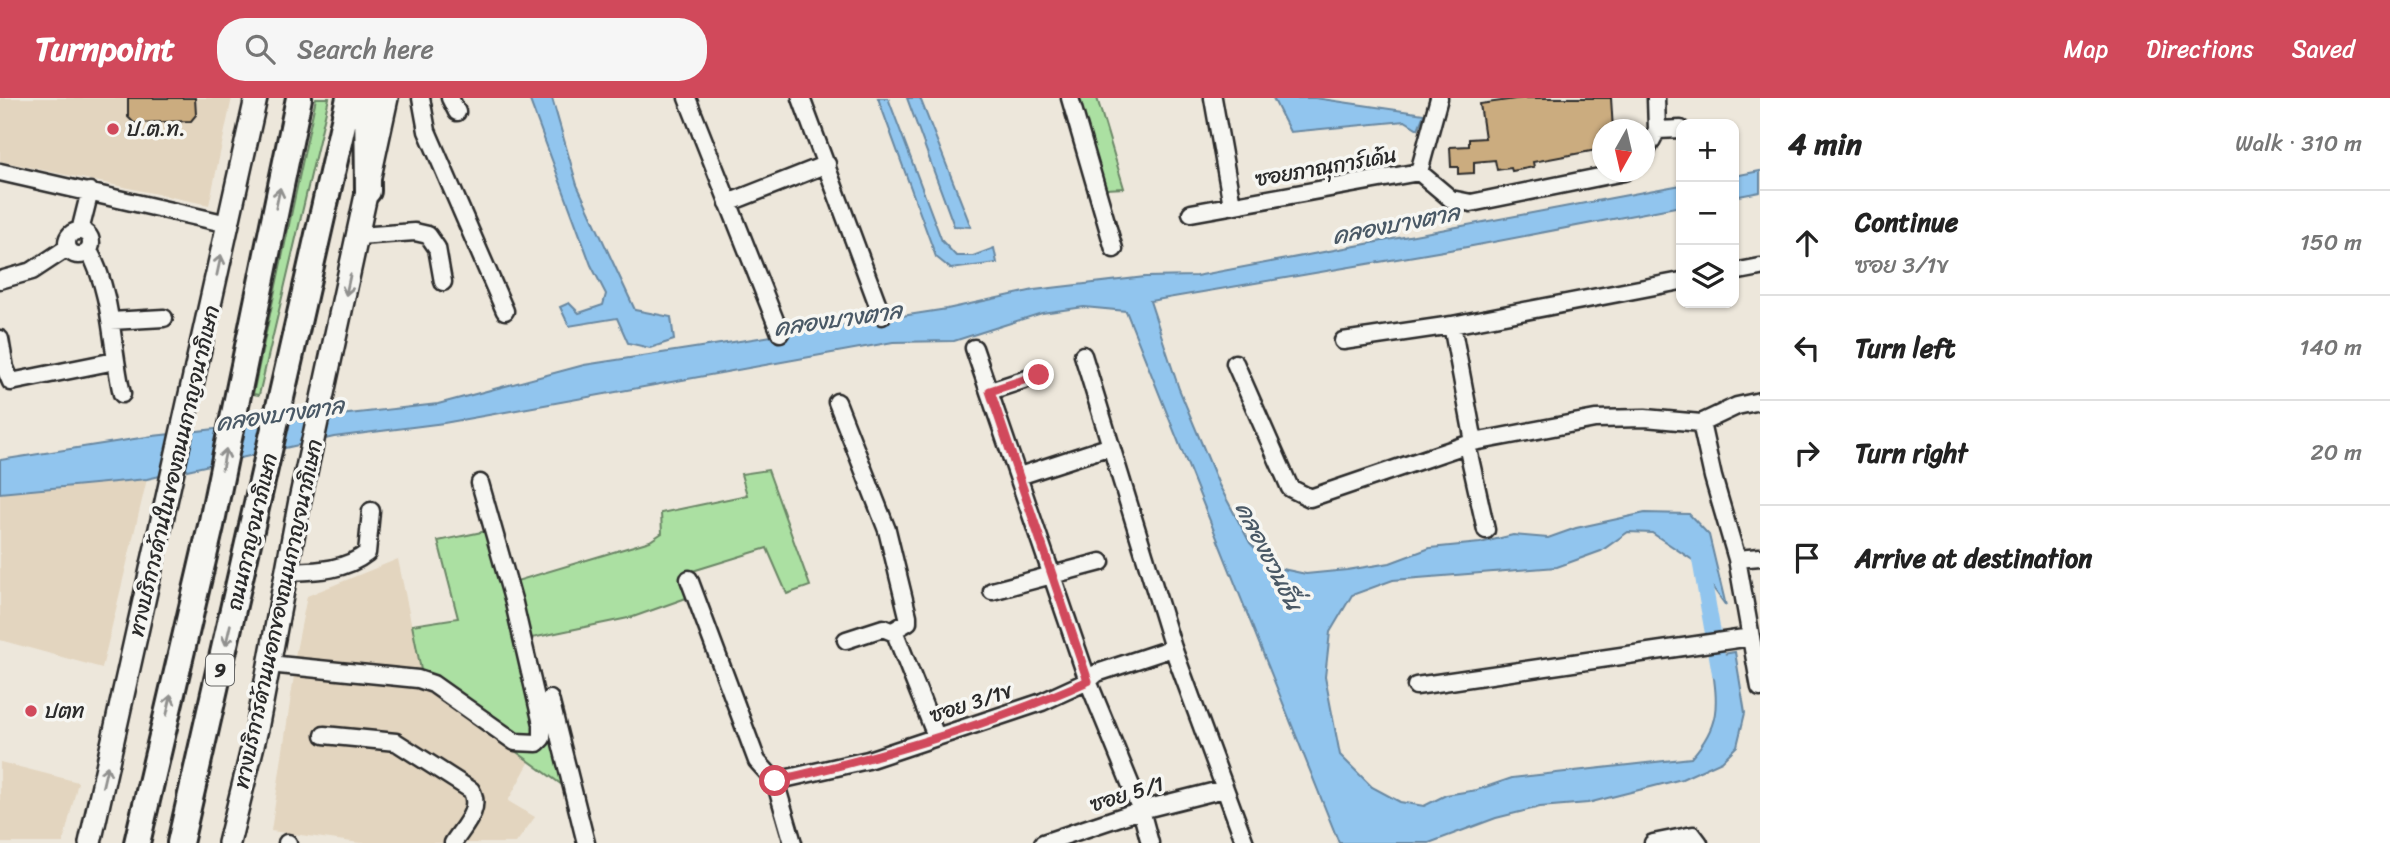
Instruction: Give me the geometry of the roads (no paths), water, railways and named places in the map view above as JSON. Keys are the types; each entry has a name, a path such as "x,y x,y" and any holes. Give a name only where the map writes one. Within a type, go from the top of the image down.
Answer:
{"highway":[{"name":"ถนนกาญจนาภิเษก","path":"137,843 211,526 299,98"},
{"name":"ถนนกาญจนาภิเษก","path":"180,843 261,497 349,98"},
{"path":"367,98 368,191"}],"main road":[{"name":"ทางบริการด้านในของถนนกาญจนาภิเษก","path":"90,843 256,98"},
{"name":"ทางบริการด้านนอกของถนนกาญจนาภิเษก","path":"229,843 257,729 285,572 387,98"}],"street":[{"path":"421,98 427,131 505,311"},
{"path":"687,98 780,333"},
{"path":"801,98 882,316"},
{"path":"1070,98 1114,249"},
{"path":"1213,98 1232,205"},
{"path":"1419,173 1439,98"},
{"path":"1655,134 1656,98"},
{"path":"1657,130 1676,129"},
{"path":"728,203 827,163"},
{"path":"0,172 228,225"},
{"name":"ซอยภาณุการ์เด้น","path":"1191,213 1419,173 1451,199 1471,203 1592,178"},
{"path":"80,231 90,191"},
{"path":"0,280 32,271 67,248 69,236 80,231"},
{"path":"80,231 90,239 89,251 98,267 111,321 114,361 122,394"},
{"path":"358,236 415,232 428,235 437,248 443,282"},
{"path":"67,248 77,256 89,251"},
{"path":"1739,271 1760,267"},
{"path":"1343,341 1452,325 1676,283"},
{"path":"111,321 164,318"},
{"path":"1452,325 1486,530"},
{"path":"0,339 5,368 11,382 114,361"},
{"path":"974,348 1088,681 1141,810 1150,843"},
{"path":"1083,355 1173,648 1245,843"},
{"path":"1235,363 1290,488 1303,496 1317,497 1470,444 1595,419 1644,418 1701,423 1737,406 1760,401"},
{"path":"990,391 1039,375"},
{"path":"837,402 891,541 908,616 908,622 893,631 883,628 846,640"},
{"path":"1701,423 1713,477 1737,559 1760,688"},
{"path":"1019,476 1111,446"},
{"path":"269,664 418,679 433,684 515,742 527,744 542,738 542,724 514,603 480,483"},
{"path":"285,572 335,568 360,559 367,553 371,511"},
{"path":"1737,559 1760,557"},
{"path":"992,591 1101,562"},
{"path":"689,579 757,761 775,781 793,843"},
{"path":"893,631 936,737"},
{"path":"1416,686 1751,637"},
{"name":"ซอย 3/1ข","path":"775,781 868,760 1042,702 1088,681 1097,673 1173,648"},
{"path":"550,699 586,843"},
{"path":"324,735 396,742 471,790 476,799 475,809 453,843"},
{"name":"ซอย 5/1","path":"1043,843 1141,810 1224,789"},
{"path":"1653,843 1693,835 1699,843"}],"water":[{"path":"529,98 552,98 577,185 635,310 671,317 674,340 650,348 628,343 617,318 569,326 560,307 569,303 579,313 603,305 606,294 591,265"},
{"path":"878,98 888,98 942,241 956,256 973,256 994,248 997,263 951,269 936,257"},
{"path":"907,98 920,98 971,227 954,226"},
{"path":"1273,98 1315,98 1424,114 1418,129 1405,121 1290,132"},
{"path":"1760,171 1760,192 1739,196 1739,175"},
{"path":"1676,186 1676,207 1467,247 1150,301 1179,389 1219,485 1250,543 1273,567 1306,574 1347,570 1390,563 1430,548 1480,543 1513,535 1548,538 1576,528 1645,513 1689,514 1709,535 1726,606 1694,561 1652,533 1628,532 1601,551 1557,567 1393,580 1352,595 1330,632 1325,677 1340,755 1372,787 1400,802 1424,806 1446,795 1477,790 1512,778 1691,758 1713,722 1716,699 1711,656 1735,652 1745,713 1737,746 1722,761 1682,779 1588,803 1540,807 1496,818 1429,843 1339,843 1126,311 1084,307 1042,313 954,341 893,342 444,423 334,437 147,479 0,493 0,460 153,436 438,404 584,365 947,309 1034,290 1145,277 1196,276"}],"waterway":[{"path":"1699,554 1720,673"}],"place":[{"name":"ป.ต.ท.","path":"113,129"},
{"name":"ปตท","path":"31,711"}],"water label":[{"name":"คลองบางตาล","path":"1396,224"},
{"name":"คลองบางตาล","path":"838,319"},
{"name":"คลองบางตาล","path":"280,414"},
{"name":"คลองชวนชื่น","path":"1269,556"}]}
